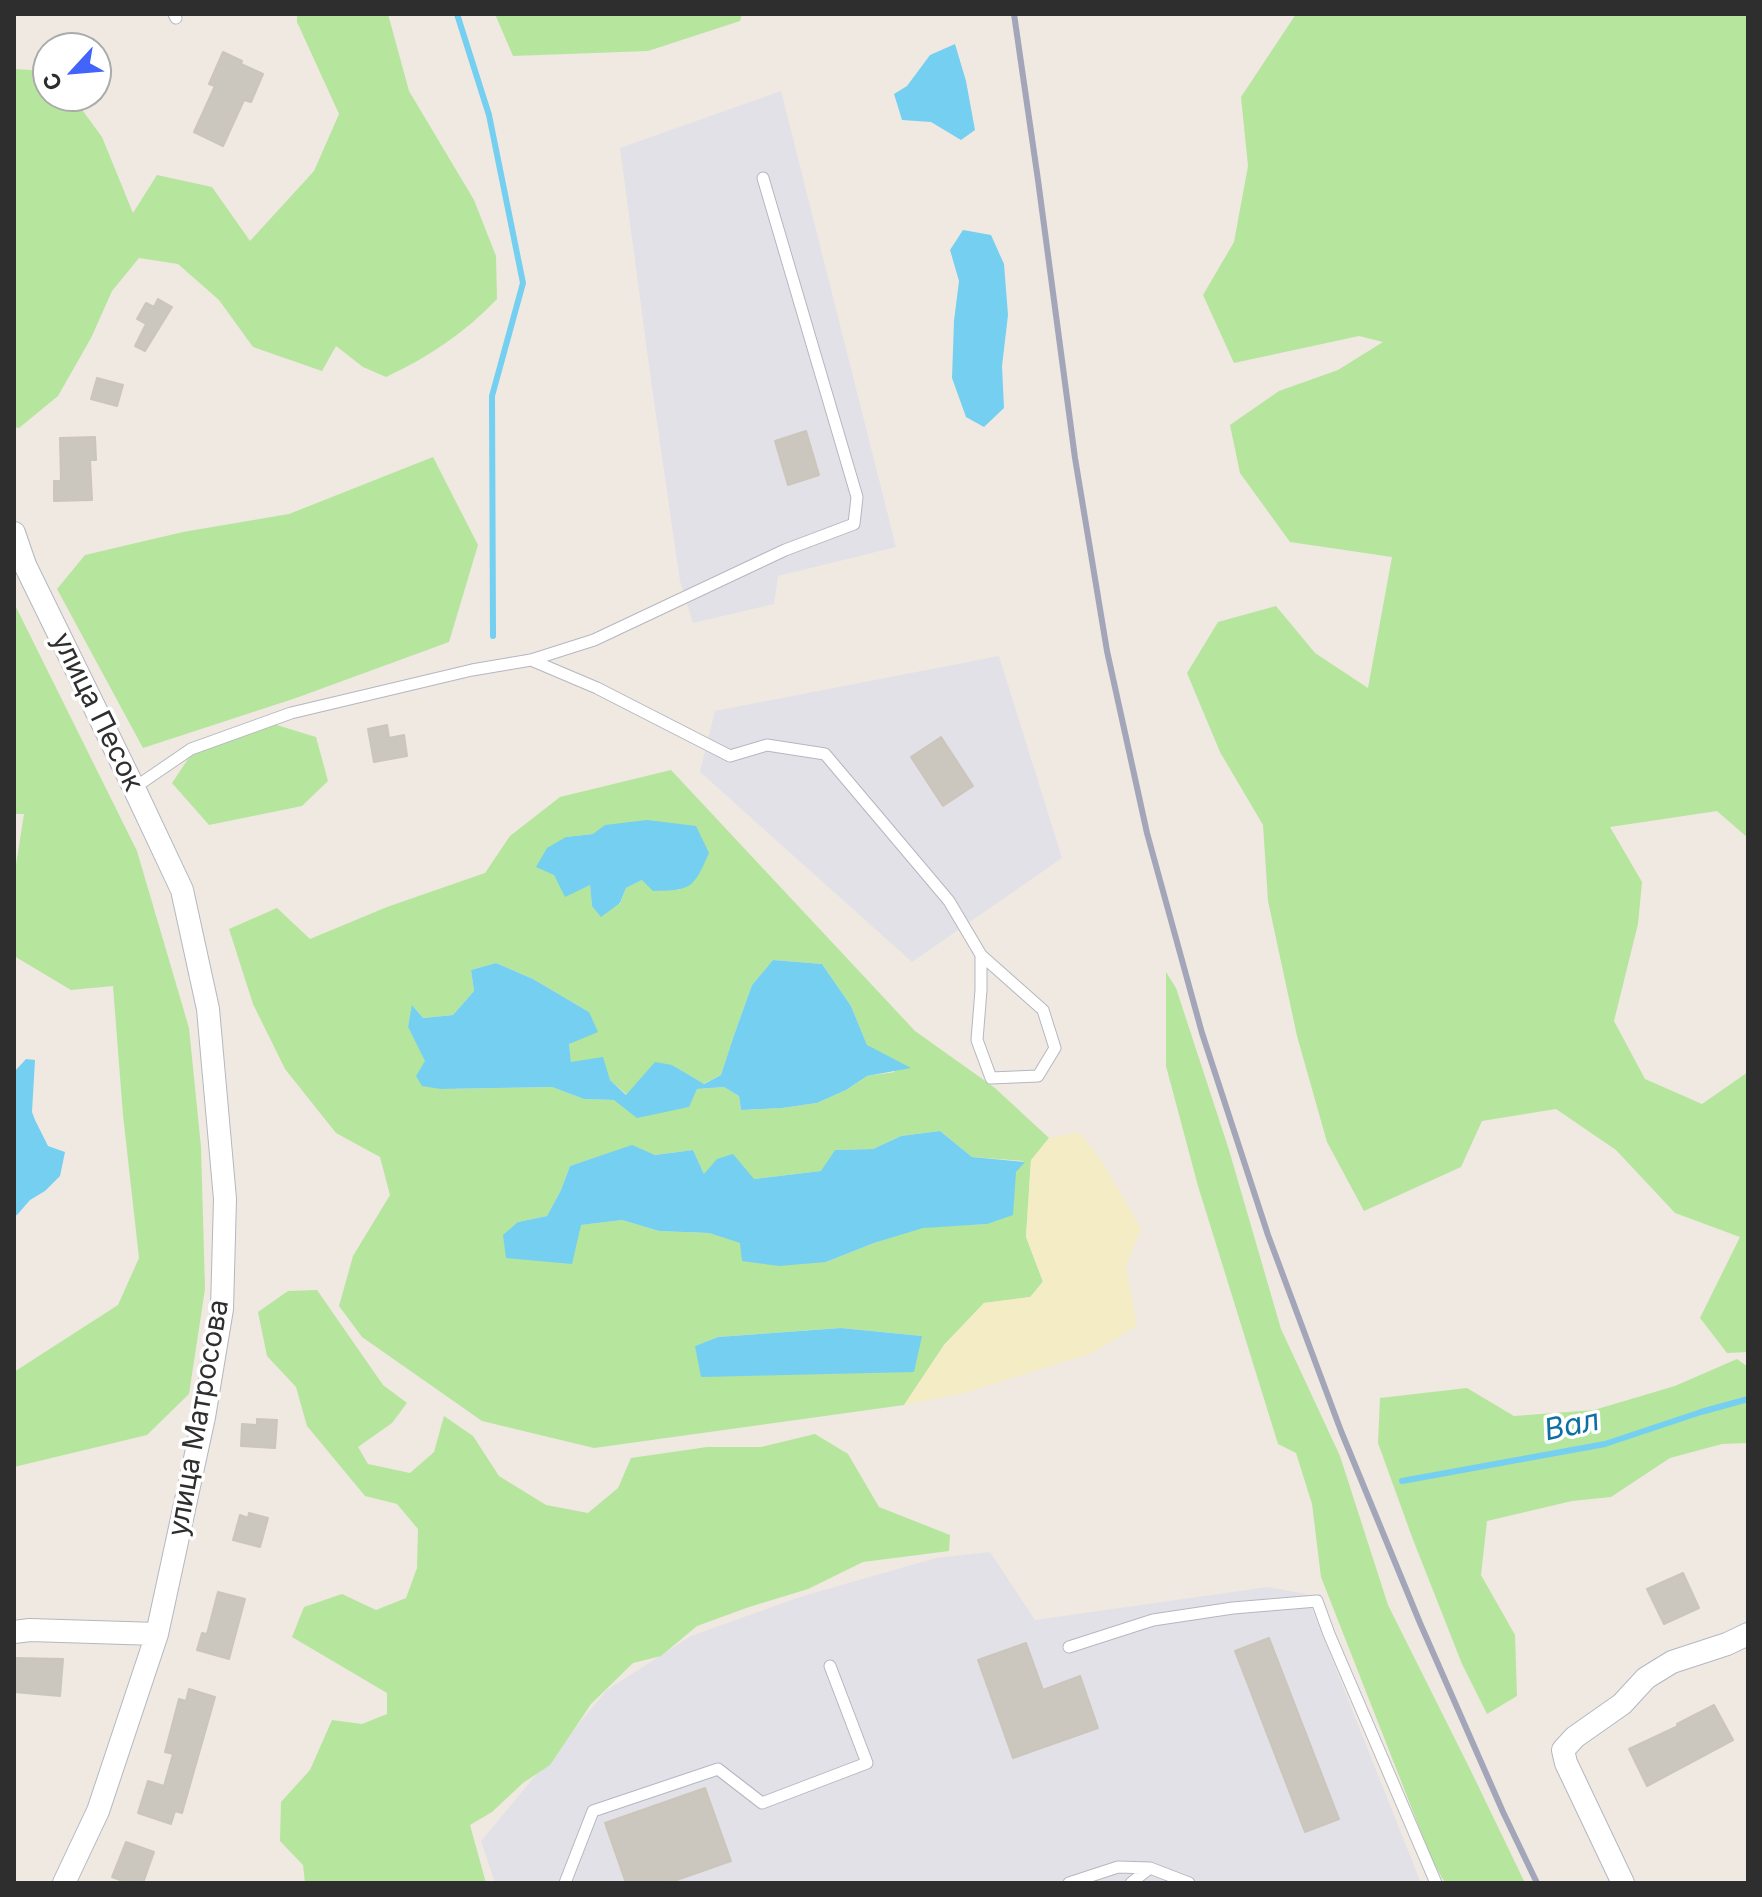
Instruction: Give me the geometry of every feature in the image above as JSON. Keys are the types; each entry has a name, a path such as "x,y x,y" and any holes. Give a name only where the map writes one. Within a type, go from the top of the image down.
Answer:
{"street":[{"name":"улица Песок","path":"14,533 25,565 182,890"},
{"name":"улица Матросова","path":"64,1883 98,1811 157,1634 204,1417 222,1309 225,1199 208,1009 182,890"},
{"path":"14,1632 157,1634"},
{"path":"1623,1883 1566,1763 1563,1750 1575,1737 1622,1704 1646,1678 1672,1662 1748,1634"}],"lane":[{"path":"134,788 191,749 291,713 472,670 531,660 594,640 785,550 854,524 857,497 763,178"},
{"path":"531,660 597,688 730,756 767,745 825,754 949,901 981,955 1043,1010 1055,1048 1038,1076 991,1078 977,1040 981,955"},
{"path":"1069,1647 1153,1620 1233,1608 1317,1601 1436,1883"},
{"path":"565,1883 593,1811 718,1769 762,1803 867,1763 830,1666"},
{"path":"1069,1883 1118,1867 1150,1868 1189,1883"},
{"path":"1131,1883 1150,1868"}],"shaded area":[{"path":"781,91 896,547 778,576 774,604 693,623 680,581 620,148"},
{"path":"999,656 1062,858 912,962 700,772 715,711"},
{"path":"990,1552 1035,1620 1268,1587 1306,1594 1421,1883 495,1883 481,1841 607,1690 691,1636 803,1596 936,1558"}],"green space":[{"path":"297,14 388,14 409,91 474,200 496,256 497,299 445,343 386,377 363,367 336,346 322,371 253,347 219,300 178,264 139,258 112,291 91,338 58,396 19,428 14,427 14,69 32,70 32,112 84,112 102,137 133,213 157,175 212,187 250,241 314,171 339,114 297,22"},
{"path":"495,14 742,14 740,21 648,51 513,56"},
{"path":"1296,14 1748,14 1748,838 1717,811 1610,827 1642,882 1638,924 1614,1021 1645,1079 1702,1104 1748,1072 1748,1352 1727,1353 1700,1318 1740,1237 1675,1213 1616,1150 1556,1109 1482,1121 1461,1167 1364,1211 1327,1142 1297,1036 1268,901 1263,825 1220,752 1187,673 1218,622 1276,606 1315,653 1368,688 1392,557 1290,542 1240,473 1230,425 1279,391 1338,370 1383,342 1359,336 1234,363 1203,295 1234,242 1248,166 1241,97"},
{"path":"433,457 478,545 449,642 296,698 143,748 57,589 85,555 183,532 289,514"},
{"path":"14,603 137,851 189,1028 201,1147 205,1289 189,1394 147,1435 14,1467 14,1372 118,1305 139,1258 113,986 71,990 14,956 14,877 24,814 14,814"},
{"path":"270,723 316,737 328,781 302,806 209,825 172,783 194,750"},
{"path":"671,770 915,1031 995,1088 1049,1138 1031,1161 1026,1237 1043,1281 1031,1297 984,1303 944,1345 904,1405 594,1448 482,1421 362,1337 339,1306 353,1256 390,1195 380,1157 336,1133 285,1069 253,1004 229,929 277,908 310,939 387,907 485,873 510,836 560,797","holes":["593,834 680,890 642,880 626,888 620,904 592,906 590,885 563,891 554,875 566,837","773,960 822,964 851,1006 867,1045 895,1072 867,1076 817,1103 741,1110 739,1096 724,1087 697,1089 688,1107 584,1099 552,1087 441,1089 408,1027 413,1006 423,1018 453,1015 474,991 471,970 496,963 533,979 589,1012 569,1045 571,1063 610,1080 627,1095 672,1065 703,1084 721,1075 752,985","940,1131 972,1157 1024,1161 987,1224 923,1227 826,1262 743,1261 741,1243 709,1233 659,1231 622,1220 580,1225 518,1222 547,1216 570,1166 632,1146 655,1155 693,1150 704,1174 754,1179 822,1171 835,1150 873,1149 901,1136","841,1328 922,1336 695,1346 718,1337"]},
{"path":"1166,972 1176,988 1229,1150 1281,1329 1340,1456 1388,1605 1525,1883 1445,1883 1432,1860 1321,1577 1312,1504 1296,1453 1278,1444 1198,1186 1166,1066"},
{"path":"317,1290 383,1385 407,1403 392,1423 358,1447 368,1464 410,1473 434,1452 444,1416 473,1436 499,1476 546,1505 588,1513 618,1488 631,1458 707,1447 761,1447 815,1434 848,1454 879,1507 950,1535 949,1551 863,1562 808,1589 697,1626 661,1656 633,1663 591,1704 550,1765 523,1783 492,1812 470,1825 486,1883 305,1883 303,1865 280,1841 281,1802 310,1770 332,1720 362,1724 387,1714 387,1693 292,1637 304,1607 342,1594 376,1610 406,1598 417,1568 418,1529 397,1504 365,1496 307,1426 296,1387 267,1356 258,1312 288,1291"},
{"path":"1737,1359 1748,1367 1748,1443 1722,1444 1670,1458 1611,1497 1572,1501 1487,1521 1481,1575 1515,1635 1517,1696 1487,1714 1462,1664 1378,1443 1380,1398 1467,1388 1514,1416 1594,1410 1675,1386"}],"sand":[{"path":"1079,1132 1103,1163 1141,1229 1126,1266 1137,1326 1092,1353 968,1392 904,1405 944,1345 984,1303 1030,1297 1043,1282 1026,1237 1031,1160 1049,1138"}],"water":[{"path":"955,44 975,130 961,140 931,122 902,120 894,94 907,86 930,55"},
{"path":"963,230 991,235 1004,264 1008,315 1002,366 1004,408 984,427 966,417 952,378 959,281 950,250"},
{"path":"647,820 696,826 709,853 690,885 676,890 653,891 642,880 626,888 620,903 601,917 592,906 590,885 565,897 554,875 536,867 547,848 566,837 593,834 605,825"},
{"path":"773,960 822,964 851,1006 867,1045 911,1068 867,1076 817,1103 782,1108 741,1110 739,1096 724,1087 697,1089 689,1107 637,1118 614,1100 584,1099 552,1087 441,1089 422,1086 416,1076 425,1061 408,1027 412,1005 423,1018 453,1015 474,991 471,970 496,963 533,979 589,1012 598,1032 569,1044 571,1062 603,1057 610,1080 626,1095 655,1062 672,1065 704,1084 721,1075 752,985"},
{"path":"26,1059 35,1060 32,1112 35,1120 48,1146 65,1152 60,1176 14,1216 14,1072"},
{"path":"940,1131 972,1157 1025,1162 1016,1172 1013,1215 987,1224 923,1228 826,1262 779,1266 742,1261 740,1243 709,1233 659,1231 622,1220 581,1225 572,1264 506,1258 503,1235 518,1222 547,1216 570,1166 632,1145 655,1155 693,1150 704,1174 717,1159 733,1154 754,1179 821,1171 835,1150 873,1149 901,1136"},
{"path":"841,1328 922,1336 914,1372 701,1377 695,1346 718,1337"}],"building":[{"path":"223,52 263,74 251,102 244,100 223,146 194,132 215,86 209,84"},
{"path":"158,299 172,307 145,351 135,346 146,324 137,319 146,303 154,307"},
{"path":"97,378 123,385 117,406 91,399"},
{"path":"806,431 819,475 788,485 775,441"},
{"path":"95,437 96,460 90,460 92,500 54,501 54,481 61,481 60,438"},
{"path":"387,725 389,738 404,735 407,756 374,762 368,729"},
{"path":"941,737 973,786 943,806 911,757"},
{"path":"257,1419 277,1420 275,1448 241,1446 242,1424 257,1425"},
{"path":"249,1513 268,1518 260,1547 233,1540 240,1515 248,1518"},
{"path":"1683,1573 1699,1608 1664,1624 1647,1589"},
{"path":"218,1592 245,1599 229,1659 197,1650 202,1633 207,1634"},
{"path":"1269,1638 1339,1819 1305,1832 1235,1651"},
{"path":"1026,1643 1043,1690 1080,1676 1098,1728 1013,1758 978,1660"},
{"path":"14,1658 63,1659 60,1696 14,1692"},
{"path":"189,1689 215,1697 182,1813 175,1811 171,1824 138,1813 148,1781 164,1786 173,1754 165,1752 179,1699 186,1701"},
{"path":"1714,1705 1733,1740 1647,1786 1629,1749"},
{"path":"705,1788 731,1861 668,1883 626,1883 605,1823"},
{"path":"126,1842 154,1852 143,1883 128,1883 112,1877"}],"waterway":[{"path":"457,14 489,115 523,283 492,396 493,636"},
{"name":"Вал","path":"1402,1481 1605,1444 1748,1399"}],"railway":[{"path":"1014,14 1075,458 1107,651 1147,833 1202,1033 1268,1235 1341,1431 1420,1623 1537,1883"}]}
